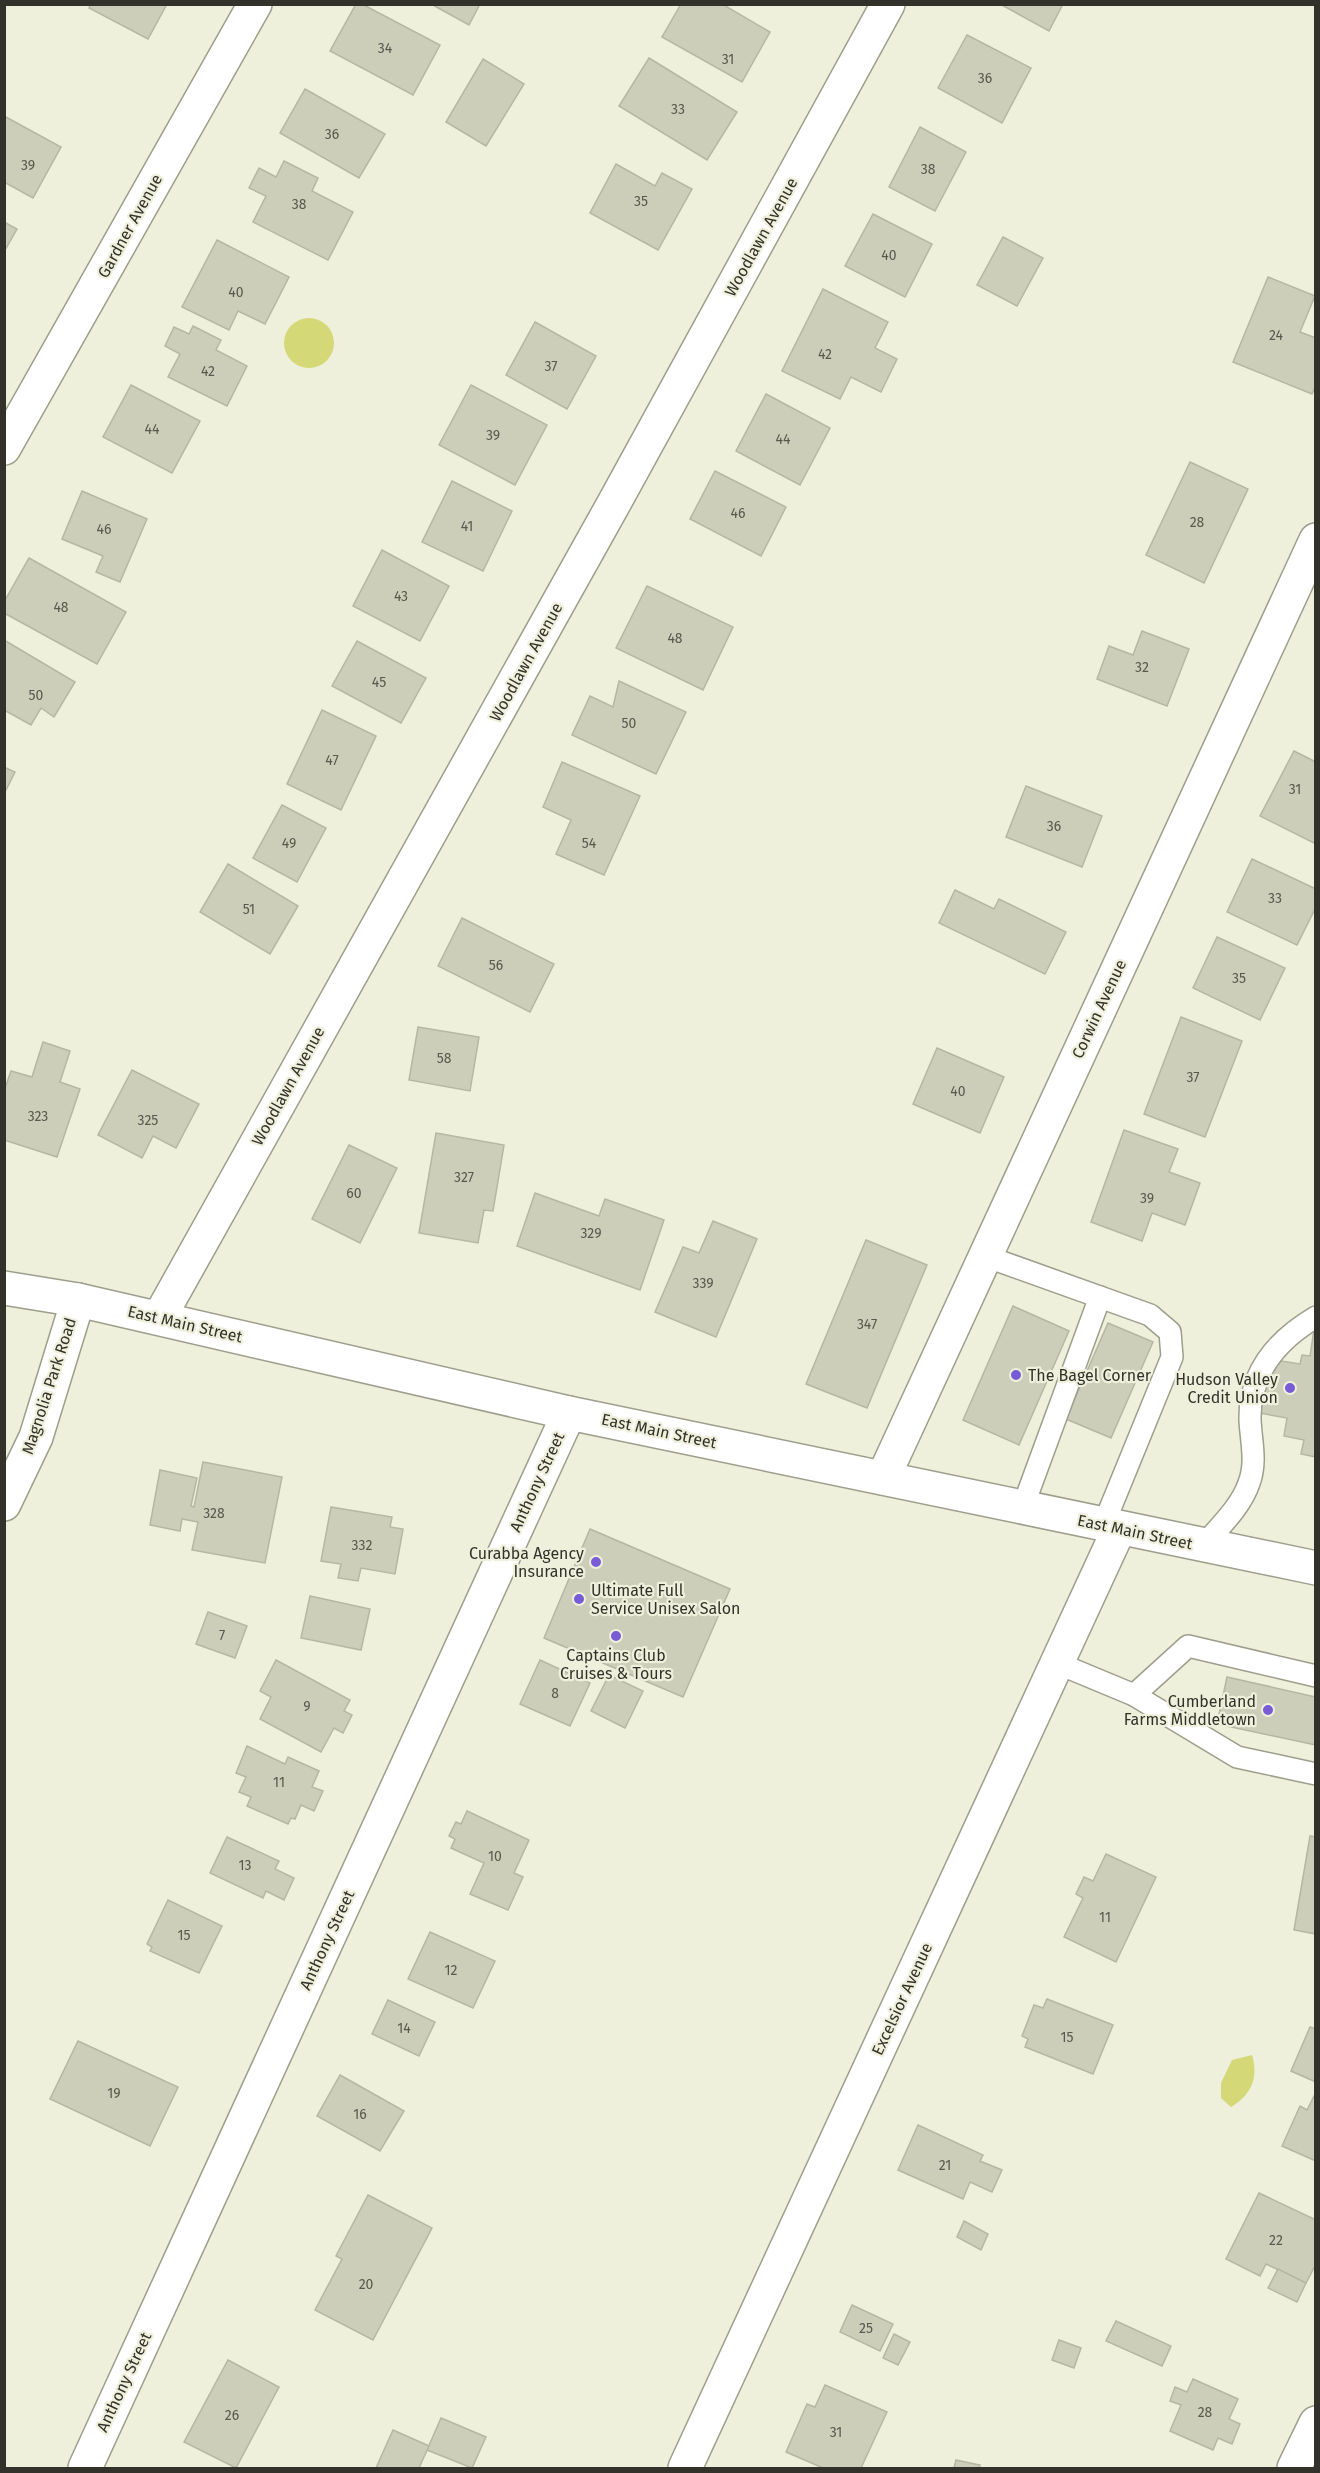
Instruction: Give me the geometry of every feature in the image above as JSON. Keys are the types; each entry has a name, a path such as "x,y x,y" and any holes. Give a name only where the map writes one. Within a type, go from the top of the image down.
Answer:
{"street":[{"name":"Gardner Avenue","path":"4,448 255,4"},
{"name":"Woodlawn Avenue","path":"159,1318 602,526 888,4"},
{"name":"Corwin Avenue","path":"883,1478 1316,540"},
{"name":"East Main Street","path":"4,1288 78,1300 569,1413 1111,1528 1316,1568"},
{"name":"Magnolia Park Road","path":"4,1503 36,1437 78,1300"},
{"name":"Anthony Street","path":"85,2469 569,1413"},
{"name":"Excelsior Avenue","path":"685,2469 1057,1663 1111,1528"},
{"path":"1294,2469 1316,2423"}],"lane":[{"path":"985,1256 1150,1315 1170,1332 1172,1357 1111,1528"},
{"path":"1022,1509 1100,1297"},
{"path":"1203,1546 1237,1504 1249,1483 1254,1452 1250,1419 1252,1392 1264,1362 1316,1317"},
{"path":"1134,1695 1188,1646 1316,1676"},
{"path":"1057,1663 1134,1695 1237,1757 1316,1774"}],"shaded area":[{"path":"304,318 314,318 327,325 334,338 334,348 327,361 314,368 304,368 295,364 288,357 284,348 284,338 288,329 295,322"},
{"path":"1252,2055 1254,2078 1252,2085 1244,2097 1231,2107 1221,2098 1221,2083 1232,2060"}],"building":[{"path":"91,4 167,4 148,39 89,8"},
{"path":"356,4 362,4 440,45 413,95 330,51"},
{"path":"431,4 480,4 469,25"},
{"path":"681,4 722,4 770,32 742,82 662,37"},
{"path":"1000,4 1063,4 1049,31"},
{"path":"967,35 1031,68 1002,123 938,88"},
{"path":"649,58 737,112 707,160 619,106"},
{"path":"483,59 524,84 486,146 446,122"},
{"path":"305,89 385,134 359,178 280,133"},
{"path":"4,116 61,147 33,198 4,182"},
{"path":"920,127 966,152 935,211 889,187"},
{"path":"284,161 318,178 312,191 353,212 328,260 253,222 266,196 249,188 259,168 276,177"},
{"path":"616,164 655,186 662,173 692,189 658,250 590,213"},
{"path":"873,214 932,244 905,297 845,266"},
{"path":"4,222 17,229 4,252"},
{"path":"1003,237 1043,258 1017,306 977,285"},
{"path":"217,240 289,277 265,324 238,311 229,330 182,307"},
{"path":"1268,277 1315,296 1300,332 1316,338 1316,385 1312,394 1233,362"},
{"path":"823,289 888,322 875,348 897,359 881,392 851,377 840,399 782,371"},
{"path":"535,322 596,356 567,409 506,375"},
{"path":"193,326 221,340 216,350 247,366 227,406 168,377 180,354 165,346 174,327 189,334"},
{"path":"131,385 200,421 172,473 103,437"},
{"path":"471,385 547,425 515,485 439,445"},
{"path":"766,394 830,428 800,485 736,451"},
{"path":"1190,462 1248,489 1204,583 1146,555"},
{"path":"715,471 786,507 761,556 690,519"},
{"path":"452,481 512,511 483,571 422,542"},
{"path":"82,491 147,519 120,582 96,572 103,556 62,539"},
{"path":"382,550 449,586 420,641 353,606"},
{"path":"29,558 126,612 97,664 4,613 4,602"},
{"path":"647,586 733,627 703,690 616,648"},
{"path":"1142,631 1189,649 1167,706 1097,679 1109,646 1133,655"},
{"path":"4,640 75,682 54,717 41,708 31,725 4,710"},
{"path":"357,641 426,678 401,723 332,686"},
{"path":"619,681 686,712 656,774 572,735 590,696 613,707"},
{"path":"322,710 376,736 341,810 287,784"},
{"path":"1294,751 1316,762 1316,844 1260,816"},
{"path":"562,762 640,796 604,875 556,854 571,820 543,807"},
{"path":"4,767 15,772 4,794"},
{"path":"1026,786 1102,816 1082,867 1006,837"},
{"path":"282,805 326,828 297,882 253,858"},
{"path":"1252,859 1316,889 1316,907 1297,945 1227,912"},
{"path":"228,864 298,906 270,954 200,912"},
{"path":"955,890 994,909 999,899 1066,932 1045,974 939,923"},
{"path":"462,918 554,964 530,1012 438,966"},
{"path":"1217,937 1285,968 1260,1020 1193,988"},
{"path":"1181,1017 1242,1041 1205,1137 1144,1114"},
{"path":"418,1027 479,1037 470,1091 409,1080"},
{"path":"43,1042 70,1051 60,1082 80,1089 57,1157 4,1140 4,1091 11,1071 32,1077"},
{"path":"937,1048 1004,1077 980,1133 913,1104"},
{"path":"132,1070 199,1104 176,1148 153,1136 142,1158 98,1135"},
{"path":"1124,1130 1178,1149 1169,1172 1200,1183 1185,1225 1152,1213 1142,1241 1091,1222"},
{"path":"436,1133 504,1145 493,1211 484,1210 478,1243 419,1233"},
{"path":"349,1145 397,1168 360,1243 312,1219"},
{"path":"535,1193 599,1216 605,1199 664,1220 640,1290 517,1246"},
{"path":"713,1221 757,1239 716,1337 655,1312 683,1247 699,1253"},
{"path":"866,1240 927,1265 867,1408 806,1384"},
{"name":"The Bagel Corner","path":"1013,1306 1069,1331 1019,1445 963,1420"},
{"path":"1108,1323 1153,1342 1111,1438 1066,1419"},
{"name":"Hudson Valley Credit Union","path":"1315,1323 1316,1457 1301,1454 1304,1440 1284,1436 1287,1418 1259,1413 1269,1359 1300,1364 1302,1355 1310,1356"},
{"path":"203,1462 282,1477 265,1563 192,1550 198,1522 182,1519 180,1531 150,1525 160,1470 197,1478 191,1506 194,1507"},
{"path":"331,1507 392,1517 390,1527 403,1529 395,1574 361,1568 358,1581 338,1578 341,1564 321,1561"},
{"path":"590,1529 730,1589 683,1697 544,1638"},
{"path":"310,1596 370,1609 361,1650 301,1638"},
{"path":"208,1612 247,1626 235,1658 196,1644"},
{"path":"276,1660 350,1700 344,1711 352,1715 343,1733 334,1728 321,1752 260,1719 271,1697 260,1691"},
{"path":"540,1660 590,1683 570,1726 520,1704"},
{"path":"609,1675 643,1691 625,1728 591,1711"},
{"name":"Cumberland Farms Middletown","path":"1227,1677 1316,1697 1316,1745 1217,1724"},
{"path":"247,1746 285,1764 288,1757 319,1771 312,1787 323,1791 314,1811 301,1805 295,1819 291,1818 288,1824 247,1806 251,1797 239,1792 246,1777 236,1773"},
{"path":"467,1811 529,1840 514,1873 523,1877 508,1910 470,1894 484,1863 451,1848 455,1839 449,1836 456,1822 461,1824"},
{"path":"1310,1836 1316,1837 1316,1934 1294,1930"},
{"path":"227,1837 279,1861 275,1869 294,1878 284,1900 266,1891 263,1898 210,1873"},
{"path":"1106,1854 1156,1877 1116,1962 1064,1937 1083,1898 1076,1894 1084,1877 1093,1881"},
{"path":"168,1900 222,1926 199,1973 150,1951 152,1947 147,1944"},
{"path":"430,1932 495,1961 473,2008 408,1979"},
{"path":"1047,1999 1113,2025 1093,2074 1025,2047 1028,2039 1022,2036 1034,2005 1043,2008"},
{"path":"388,2000 435,2022 419,2056 372,2034"},
{"path":"1310,2027 1316,2029 1316,2082 1291,2071"},
{"path":"78,2041 178,2087 150,2146 50,2099"},
{"path":"340,2075 404,2111 380,2151 317,2116"},
{"path":"1316,2092 1316,2161 1282,2146 1300,2106 1307,2110"},
{"path":"918,2125 983,2155 980,2161 1002,2170 992,2192 970,2182 963,2199 898,2170"},
{"path":"1259,2193 1316,2220 1316,2264 1306,2283 1266,2264 1260,2276 1226,2259"},
{"path":"368,2195 432,2228 373,2340 315,2310 342,2259 336,2256"},
{"path":"964,2221 988,2234 981,2250 957,2237"},
{"path":"1278,2269 1306,2283 1297,2302 1268,2288"},
{"path":"852,2305 893,2324 880,2351 840,2332"},
{"path":"1116,2321 1171,2346 1162,2366 1106,2341"},
{"path":"894,2334 910,2342 898,2365 883,2358"},
{"path":"1059,2340 1081,2348 1074,2368 1052,2360"},
{"path":"228,2360 279,2387 236,2468 184,2442"},
{"path":"1193,2379 1238,2399 1229,2419 1240,2424 1232,2444 1218,2438 1213,2450 1170,2431 1181,2405 1170,2401 1175,2387 1187,2392"},
{"path":"825,2385 887,2412 861,2468 823,2468 786,2452 807,2404 815,2407"},
{"path":"441,2418 486,2437 472,2468 427,2450"},
{"path":"393,2430 429,2446 419,2468 376,2468"},
{"path":"956,2460 980,2465 979,2468 954,2468"}],"place":[{"name":"The Bagel Corner","path":"1016,1375"},
{"name":"Hudson Valley Credit Union","path":"1290,1388"},
{"name":"Curabba Agency Insurance","path":"596,1562"},
{"name":"Ultimate Full Service Unisex Salon","path":"579,1599"},
{"name":"Captains Club Cruises & Tours","path":"616,1636"},
{"name":"Cumberland Farms Middletown","path":"1268,1710"}]}
